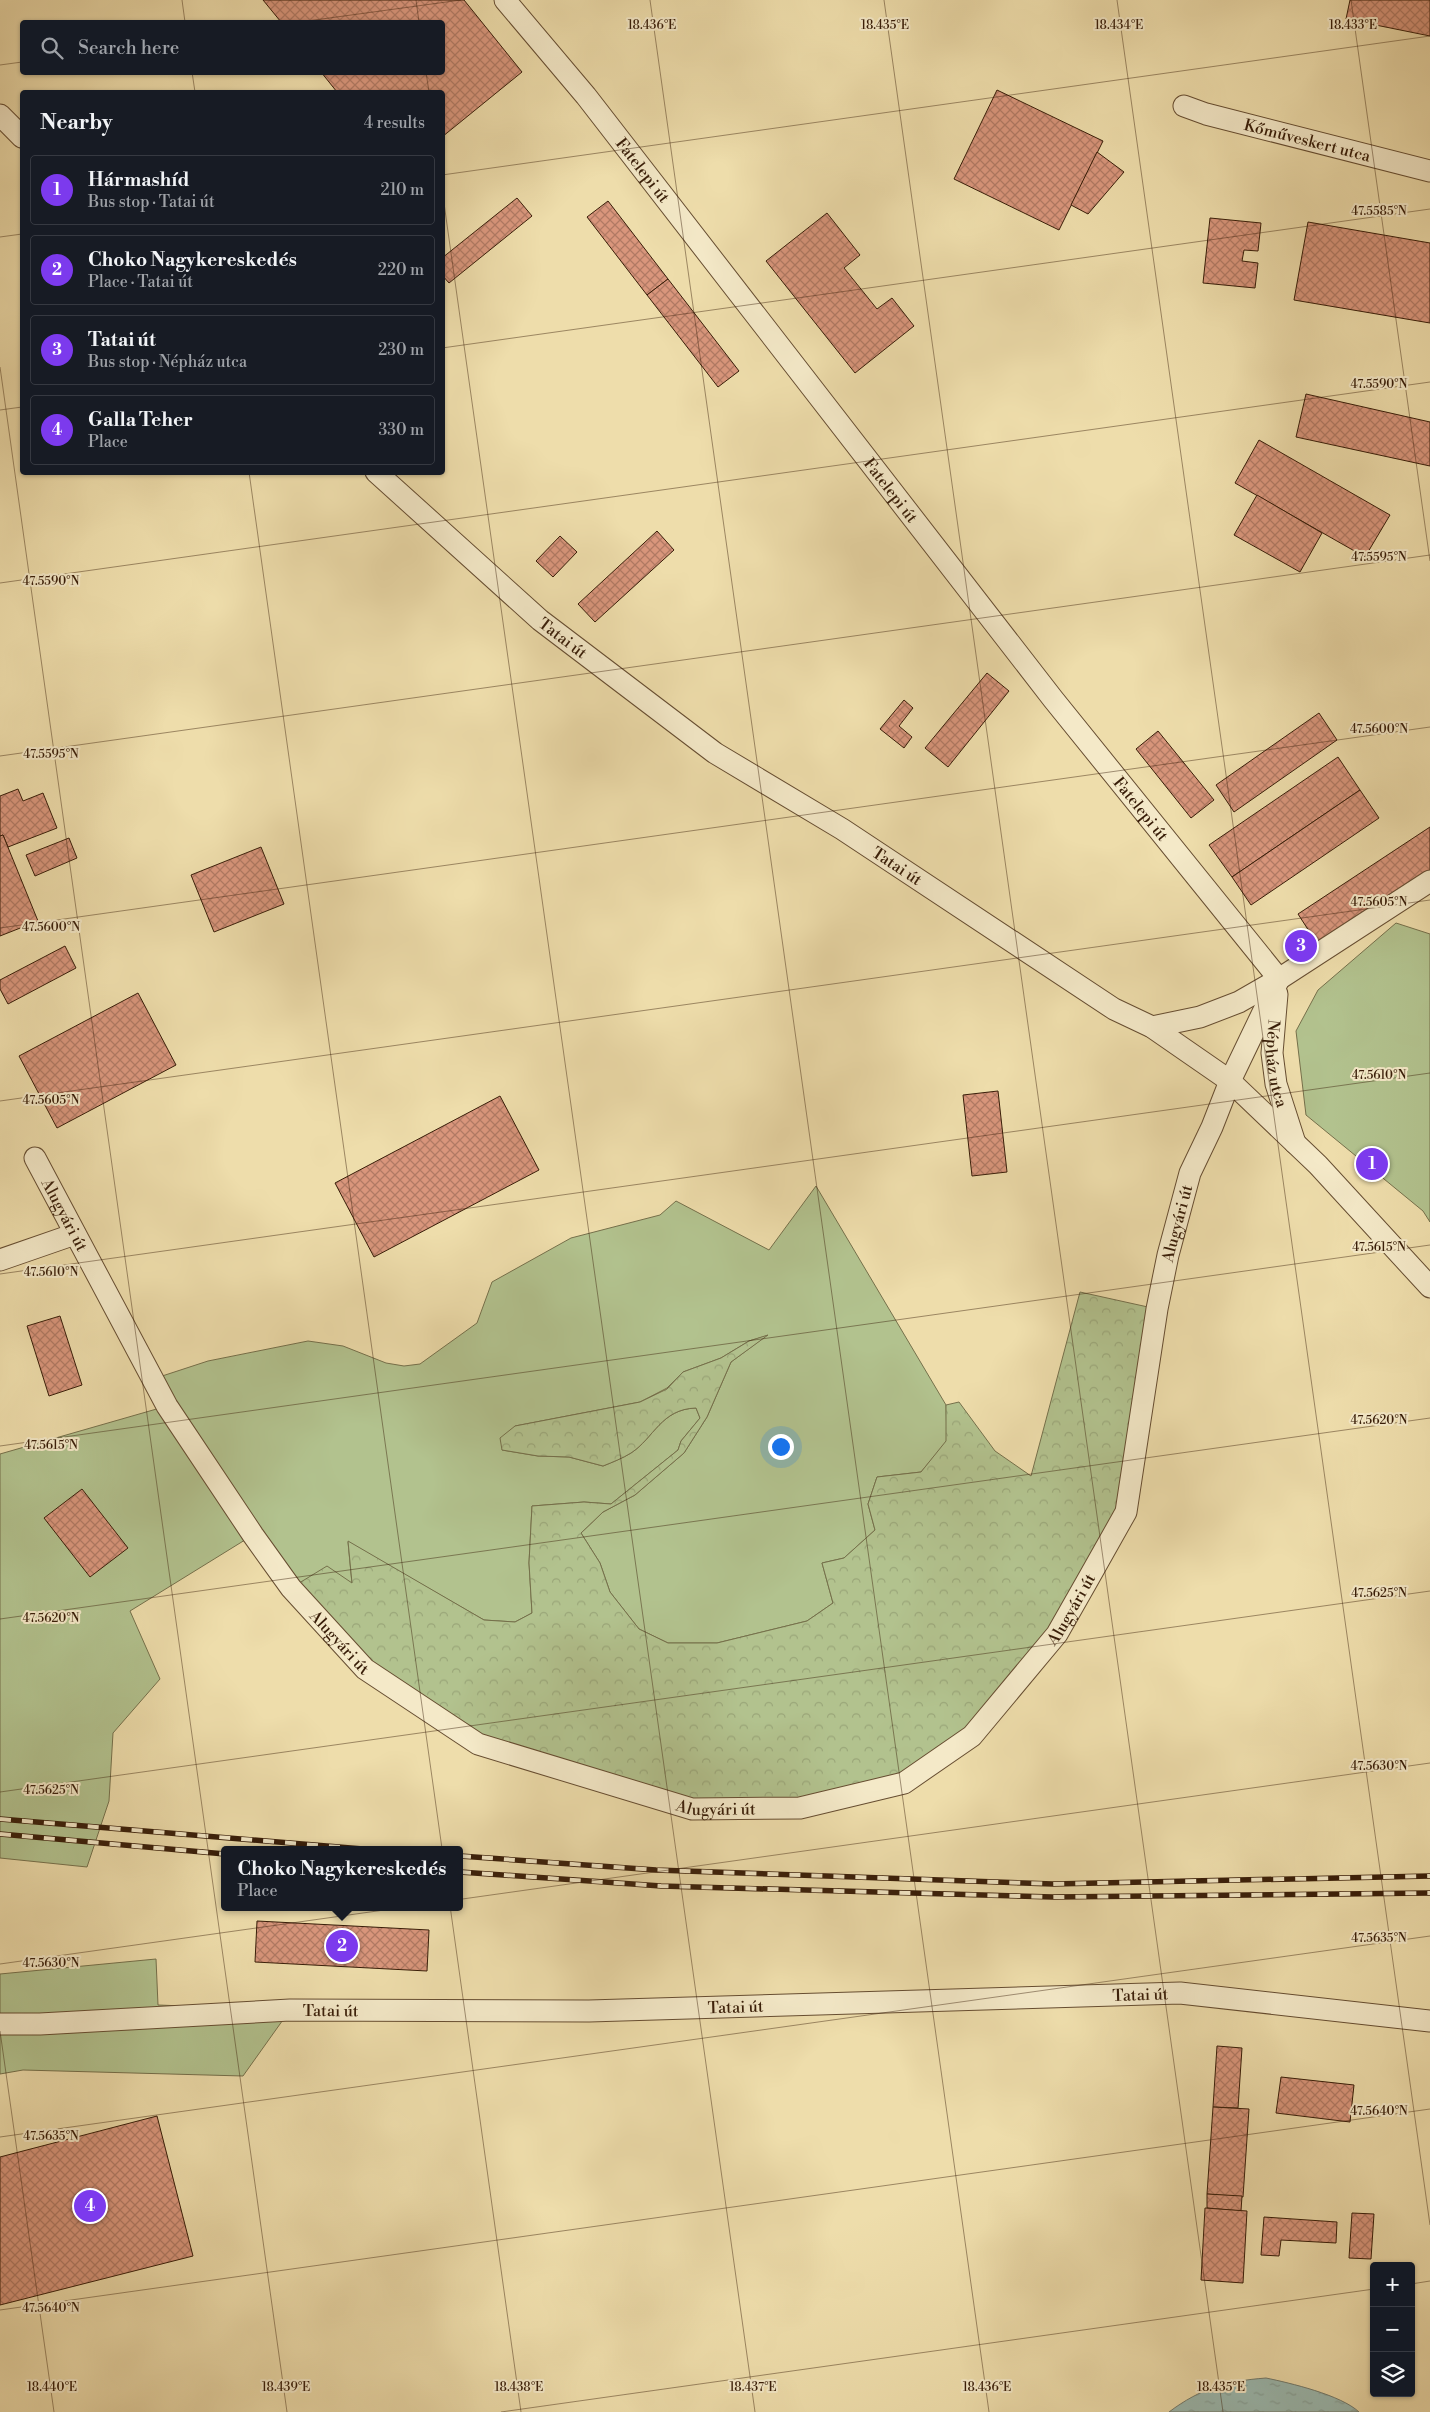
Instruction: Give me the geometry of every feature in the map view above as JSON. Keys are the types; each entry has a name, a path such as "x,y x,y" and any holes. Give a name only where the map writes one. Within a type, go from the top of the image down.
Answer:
{"street":[{"name":"Fatelepi út","path":"505,0 586,96 1053,699 1279,979"},
{"name":"Kőműveskert utca","path":"1184,106 1206,114 1430,171"},
{"path":"0,115 20,134"},
{"name":"Tatai út","path":"379,475 540,620 715,754 842,829 1114,1008 1152,1027 1230,1081 1318,1165 1430,1287"},
{"path":"1152,1027 1200,1017 1239,1002 1279,979 1430,881"},
{"name":"Népház utca","path":"1230,1081 1279,979"},
{"name":"Népház utca","path":"1279,979 1272,1053 1276,1084 1296,1146"},
{"name":"Alugyári út","path":"36,1158 167,1406 253,1535 291,1588 365,1668 478,1744 692,1810 800,1808 904,1783 972,1736 1057,1634 1126,1512 1157,1309 1168,1255 1190,1173 1212,1127 1230,1081"},
{"path":"0,1260 75,1234"},
{"name":"Tatai út","path":"0,2024 40,2024 290,2010 589,2012 1180,1993 1430,2021"}],"green space":[{"path":"1396,923 1430,934 1430,1222 1423,1211 1306,1115 1296,1031 1318,990"},
{"path":"816,1186 946,1405 947,1441 921,1472 877,1477 868,1504 875,1530 844,1558 822,1563 833,1603 807,1621 717,1643 668,1643 639,1629 610,1592 600,1563 581,1533 603,1512 635,1495 684,1453 707,1417 731,1362 766,1336 749,1341 721,1358 683,1372 667,1388 640,1402 515,1426 502,1450 538,1456 569,1457 603,1466 631,1453 674,1413 696,1408 700,1418 681,1441 678,1450 611,1504 584,1502 532,1506 529,1563 532,1613 515,1622 484,1620 348,1542 352,1584 291,1588 253,1535 130,1611 160,1679 113,1733 109,1801 87,1867 0,1858 0,1454 167,1406 153,1379 208,1361 308,1341 343,1346 386,1363 404,1366 420,1364 477,1323 492,1282 571,1238 660,1215 676,1201 769,1250"},
{"path":"1080,1292 1157,1309 1126,1512 1090,1577 972,1736 904,1783 800,1808 692,1809 478,1744 365,1669 291,1588 327,1566 352,1583 348,1541 484,1620 515,1622 532,1613 529,1563 532,1506 584,1502 611,1504 678,1450 681,1441 700,1418 696,1408 674,1413 631,1453 603,1466 569,1457 538,1456 502,1450 500,1438 515,1426 640,1402 667,1389 683,1372 721,1358 749,1341 768,1335 731,1362 707,1417 684,1453 635,1495 603,1512 581,1533 600,1563 610,1592 639,1629 668,1643 717,1643 807,1621 833,1603 822,1563 844,1558 875,1530 868,1504 877,1477 921,1472 946,1441 946,1405 959,1402 995,1451 1031,1476"},
{"path":"156,1959 158,2005 290,2010 243,2076 23,2070 0,2074 0,1974"}],"water":[{"path":"1266,2378 1301,2386 1328,2395 1359,2412 1169,2412 1203,2391 1239,2381"}],"building":[{"path":"263,0 464,0 522,72 445,135 445,90 335,90 323,75 445,75 445,20 279,20"},
{"path":"1350,0 1430,0 1430,36 1346,19"},
{"path":"997,90 1103,141 1059,230 954,179"},
{"path":"1097,152 1124,172 1088,214 1071,205"},
{"path":"517,198 532,216 449,283 445,278 445,256"},
{"path":"608,201 668,279 647,295 587,217"},
{"path":"827,213 860,255 844,268 877,309 892,298 914,326 855,373 766,261"},
{"path":"1210,218 1261,223 1258,251 1244,250 1242,261 1258,263 1255,288 1203,283"},
{"path":"1308,222 1430,243 1430,323 1294,300"},
{"path":"668,279 739,371 718,387 647,295"},
{"path":"1306,394 1430,422 1430,466 1296,437"},
{"path":"1259,440 1390,515 1365,557 1235,483"},
{"path":"1257,495 1322,533 1300,572 1234,535"},
{"path":"657,531 674,550 595,622 578,604"},
{"path":"560,536 577,552 553,577 536,561"},
{"path":"987,673 1009,691 948,767 925,748"},
{"path":"904,700 913,708 899,726 912,737 904,748 880,729"},
{"path":"1319,713 1337,740 1234,812 1216,785"},
{"path":"1158,731 1214,800 1191,818 1136,749"},
{"path":"1338,757 1360,790 1232,877 1209,845"},
{"path":"18,789 23,801 43,793 57,828 8,847 3,835 0,836 0,796"},
{"path":"1360,790 1379,818 1251,905 1232,877"},
{"path":"1430,827 1430,872 1318,945 1298,914"},
{"path":"3,835 38,921 0,936 0,836"},
{"path":"69,838 77,858 35,876 26,855"},
{"path":"261,847 284,904 214,932 191,875"},
{"path":"65,946 76,968 8,1004 0,989 0,980"},
{"path":"138,993 176,1065 57,1128 19,1056"},
{"path":"998,1091 1007,1172 972,1176 963,1095"},
{"path":"500,1096 539,1170 374,1257 335,1183"},
{"path":"60,1316 82,1385 49,1396 27,1326"},
{"path":"82,1489 128,1548 90,1577 44,1518"},
{"path":"257,1921 429,1930 427,1971 255,1962"},
{"path":"1217,2046 1242,2048 1238,2108 1213,2107"},
{"path":"1281,2077 1354,2085 1350,2122 1276,2113"},
{"path":"1213,2107 1249,2109 1243,2197 1207,2194"},
{"path":"157,2116 193,2256 0,2305 0,2157"},
{"path":"1207,2194 1242,2196 1241,2211 1207,2208"},
{"path":"1205,2208 1247,2211 1243,2283 1201,2280"},
{"path":"1352,2213 1374,2214 1371,2259 1349,2258"},
{"path":"1264,2217 1337,2222 1336,2243 1281,2240 1279,2256 1261,2255"}],"railway":[{"path":"0,1819 327,1846"},
{"path":"0,1834 221,1854"},
{"path":"463,1856 656,1870 1053,1884 1430,1876"},
{"path":"463,1872 661,1886 1053,1897 1430,1893"}],"place":[{"name":"Tatai út","path":"1301,946"},
{"name":"Hármashíd","path":"1372,1164"},
{"name":"Choko Nagykereskedés","path":"342,1946"},
{"name":"Galla Teher","path":"90,2206"}]}
